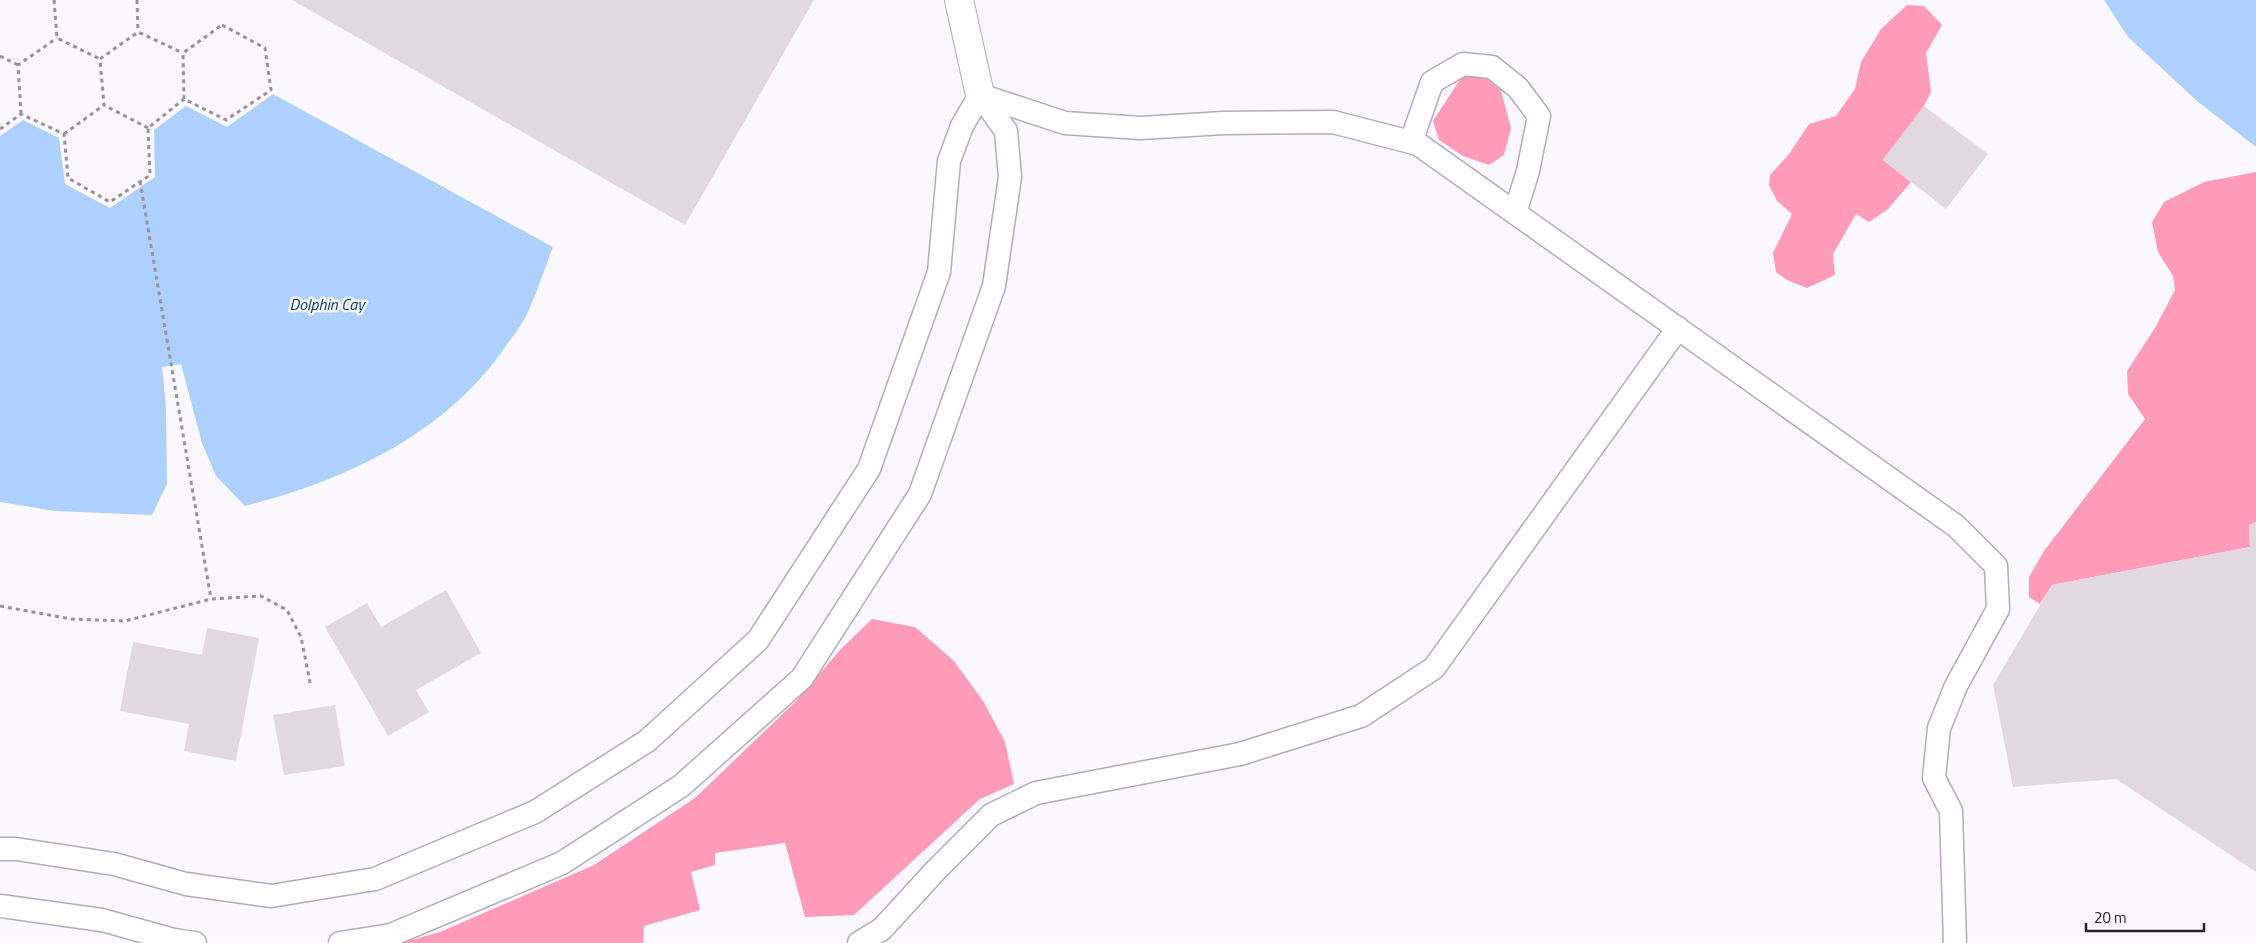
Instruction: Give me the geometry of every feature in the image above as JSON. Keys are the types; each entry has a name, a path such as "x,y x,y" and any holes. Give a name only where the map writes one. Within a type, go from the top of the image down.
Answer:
{"street":[{"path":"959,0 980,95"}],"lane":[{"path":"1411,142 1432,82 1463,64 1492,67 1518,88 1539,116 1528,171 1515,213"},
{"path":"980,95 1065,123 1141,128 1224,123 1333,122 1418,144 1956,526 1996,566 1998,609 1956,686 1940,728 1934,778 1951,811 1955,943"},
{"path":"0,849 16,849 114,864 186,884 271,896 375,879 535,812 647,741 758,640 869,468 939,272 949,161 962,126 980,95"},
{"path":"340,943 391,935 562,863 681,786 802,678 920,494 994,286 1010,177 1006,131 980,95"},
{"path":"859,943 882,929 936,870 991,815 1036,793 1199,762 1258,748 1361,716 1434,668 1678,328"},
{"path":"0,906 102,920 174,940 195,943"}],"path":[{"path":"54,0 57,38"},
{"path":"137,0 138,32"},
{"path":"183,53 222,25 265,48 271,90 226,120 184,99"},
{"path":"100,59 138,32"},
{"path":"138,32 183,53"},
{"path":"57,38 100,59"},
{"path":"18,65 57,38"},
{"path":"183,53 184,99"},
{"path":"0,56 18,65"},
{"path":"100,59 104,105"},
{"path":"18,65 21,114"},
{"path":"148,128 184,99"},
{"path":"104,105 148,128"},
{"path":"64,134 104,105"},
{"path":"0,129 21,114"},
{"path":"21,114 64,134"},
{"path":"64,134 68,178 110,202 150,175 148,128"},
{"path":"140,181 211,599"},
{"path":"0,606 71,620 125,621 211,599 261,596 288,610 301,637 311,686"}],"shaded area":[{"path":"1907,5 1924,6 1942,25 1926,53 1931,92 1924,106 1883,160 1911,182 1888,209 1869,222 1856,214 1833,254 1835,275 1807,288 1787,280 1776,272 1773,253 1792,214 1777,201 1769,185 1770,175 1789,154 1809,124 1836,116 1855,89 1861,62 1881,29"},
{"path":"1475,72 1493,77 1501,91 1511,128 1504,155 1489,165 1463,156 1439,140 1433,121 1461,78"},
{"path":"2256,172 2256,522 2249,525 2250,547 2052,585 2040,604 2029,597 2029,577 2044,551 2145,419 2128,394 2127,371 2155,328 2175,290 2173,276 2158,252 2152,222 2164,202 2204,182"},
{"path":"872,619 915,627 954,661 983,701 1005,742 1014,784 980,799 854,915 805,917 785,843 715,853 715,865 691,872 700,910 644,926 643,943 401,943 440,932 594,865 695,798 795,702 841,649"}],"water":[{"path":"2104,0 2256,0 2256,147 2197,101 2128,37"},
{"name":"Dolphin Cay","path":"273,94 553,247 533,301 519,328 484,375 456,403 425,427 357,467 283,495 245,506 216,476 202,443 181,364 162,367 166,406 167,484 152,515 55,511 0,502 0,136 23,120 59,138 65,184 110,208 155,177 154,130 186,106 227,127"}],"building":[{"path":"292,0 814,0 685,225"},
{"path":"1924,106 1988,154 1946,209 1883,160"},
{"path":"2256,522 2256,872 2116,779 2013,787 1993,685 2052,585 2250,547 2249,525"},
{"path":"446,590 481,653 416,690 429,712 388,736 325,627 367,603 381,627"},
{"path":"207,628 259,638 236,761 184,751 189,724 120,711 133,642 202,655"},
{"path":"335,705 345,766 284,775 273,715"}]}
